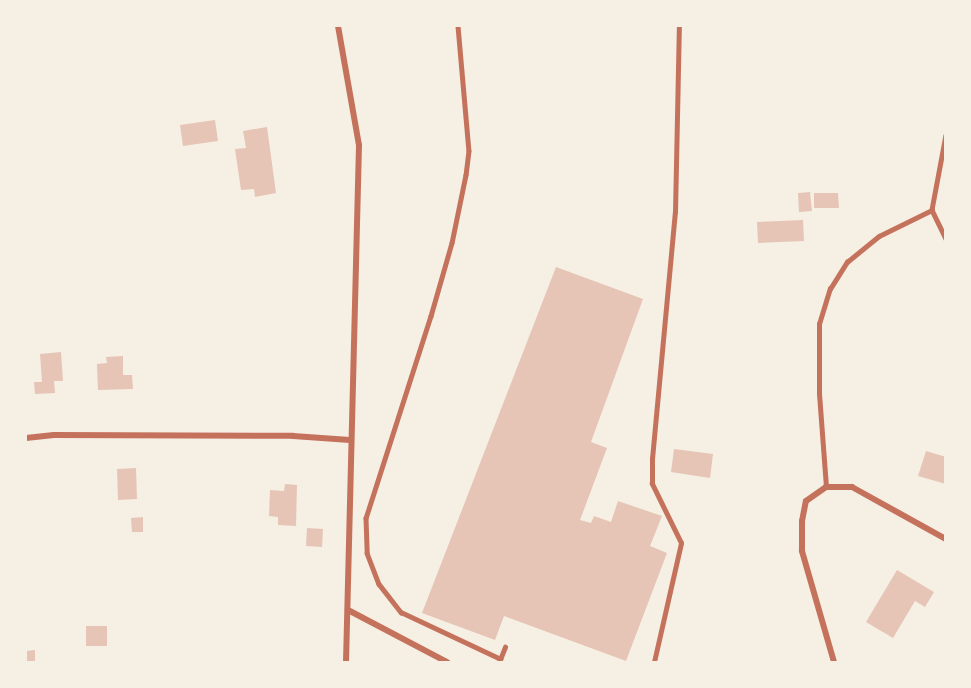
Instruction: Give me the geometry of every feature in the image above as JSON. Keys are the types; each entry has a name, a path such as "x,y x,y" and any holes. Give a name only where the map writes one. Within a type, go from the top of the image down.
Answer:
{"street":[{"path":"338,26 359,145 346,663"},
{"path":"26,438 54,435 137,435 293,436 350,440"},
{"path":"834,663 801,551 802,521 806,501 826,487 852,487 945,539"},
{"path":"348,610 447,663"}],"lane":[{"path":"458,26 469,151 466,175 452,243 434,306 366,518 367,553 379,584 401,612 500,661 505,647"},
{"path":"654,663 681,543 652,484 652,459 675,212 679,26"},
{"path":"945,135 932,210 945,239"},
{"path":"826,487 819,393 819,324 830,289 847,262 879,236 932,210"}],"building":[{"path":"215,120 218,141 183,146 180,125"},
{"path":"267,127 276,193 255,197 254,189 241,190 235,149 246,148 243,131"},
{"path":"810,192 812,211 799,212 798,193"},
{"path":"814,193 838,193 839,208 814,208"},
{"path":"803,220 804,241 758,243 757,222"},
{"path":"556,267 643,299 591,442 607,448 580,520 591,523 594,516 611,522 618,501 662,516 650,546 667,553 626,661 504,616 495,640 422,613"},
{"path":"61,352 63,381 54,381 55,393 35,394 34,382 42,382 40,354"},
{"path":"123,356 123,375 132,375 133,389 98,390 97,364 107,363 106,357"},
{"path":"674,449 713,454 710,478 671,472"},
{"path":"926,451 946,457 946,484 918,476"},
{"path":"136,468 137,499 118,500 117,469"},
{"path":"285,484 297,485 296,526 278,525 278,517 269,516 270,490 284,491"},
{"path":"143,517 143,532 132,532 131,518"},
{"path":"307,528 323,529 322,547 306,546"},
{"path":"897,570 934,592 925,607 915,601 893,638 866,622"},
{"path":"86,626 107,626 107,646 86,646"},
{"path":"35,650 35,662 26,662 26,651"}]}
